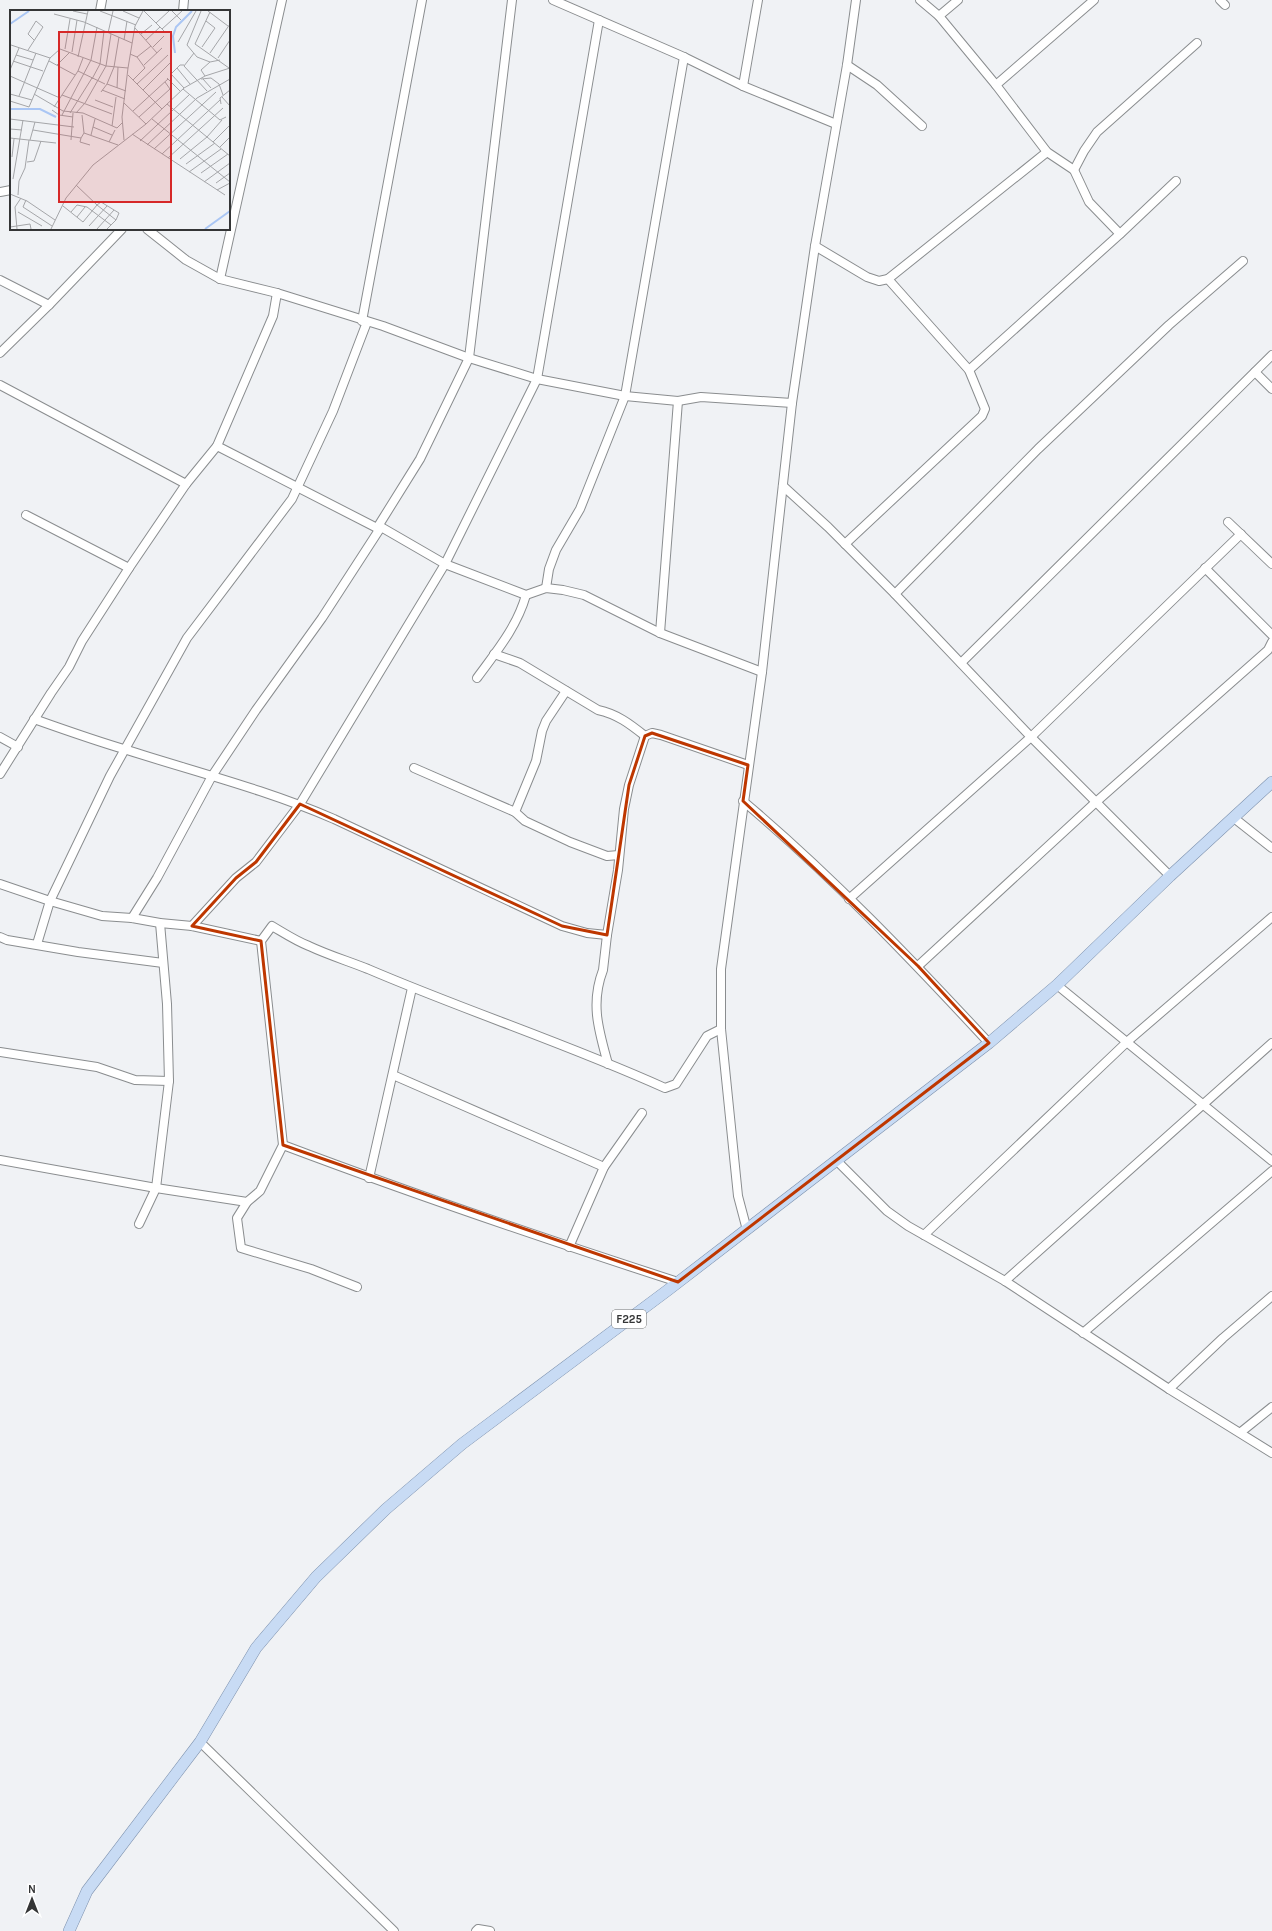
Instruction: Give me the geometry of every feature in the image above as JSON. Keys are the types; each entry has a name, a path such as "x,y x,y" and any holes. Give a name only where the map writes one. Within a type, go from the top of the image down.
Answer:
{"main road":[{"name":"F225","path":"69,1931 87,1891 200,1742 256,1648 316,1577 386,1509 462,1444 747,1230 989,1043 1057,985 1170,876 1272,782"}],"street":[{"path":"100,10 102,0"},
{"path":"182,10 184,0"},
{"path":"220,279 282,0"},
{"path":"37,944 50,902 110,776 187,638 292,499 333,411 365,322 422,0"},
{"path":"132,918 157,878 212,776 256,710 322,618 420,459 469,358 512,0"},
{"path":"743,86 758,0"},
{"path":"747,1230 738,1196 721,1029 721,969 762,672 792,403 815,246 847,65 856,0"},
{"path":"920,0 939,16 996,85 1047,152 1074,170 1089,202 1120,234"},
{"path":"939,16 958,0"},
{"path":"996,85 1094,0"},
{"path":"559,1 684,57 743,86 836,124"},
{"path":"192,926 236,878 256,862 300,804 446,564 537,379 599,20"},
{"path":"1074,170 1084,151 1097,132 1197,44"},
{"path":"546,588 549,569 556,550 580,509 626,396 684,57"},
{"path":"847,65 877,85 922,126"},
{"path":"815,246 867,277 879,281 888,279 1047,152"},
{"path":"969,370 1120,234 1176,181"},
{"path":"0,192 10,190"},
{"path":"0,353 49,305 121,230"},
{"path":"148,230 186,260 220,279 277,293 365,322 383,326 469,358 537,379 626,396 678,401 701,397 792,403"},
{"path":"895,594 1038,449 1169,325 1243,261"},
{"path":"845,544 982,416 985,409 969,370 888,279"},
{"path":"0,280 49,305"},
{"path":"0,774 34,719 69,668 82,641 129,568 186,484 217,446 273,316 277,293"},
{"path":"961,663 1272,355"},
{"path":"1254,372 1272,389"},
{"path":"0,385 186,484"},
{"path":"660,633 678,401"},
{"path":"217,446 296,488 379,527 446,564 526,595 546,588 564,590 584,595 660,633 762,672"},
{"path":"783,486 845,544 895,594 1031,737 1170,876"},
{"path":"26,515 129,568"},
{"path":"1228,522 1272,564"},
{"path":"849,899 1031,737 1240,534"},
{"path":"1205,568 1272,635"},
{"path":"477,678 504,642 522,610 526,595"},
{"path":"918,966 1096,802 1268,650 1272,642"},
{"path":"494,654 520,663 598,710 610,713 623,719 645,736"},
{"path":"516,812 536,761 542,732 546,722 566,691"},
{"path":"34,719 125,750 300,804 562,926 587,933 607,935"},
{"path":"608,1064 596,1020 597,986 603,970 629,785 645,736 652,733 661,735 748,765"},
{"path":"0,737 18,747"},
{"path":"414,768 516,812 525,821 570,842 607,856 619,855"},
{"path":"743,801 767,821 918,966 989,1043"},
{"path":"1234,818 1272,848"},
{"path":"0,884 50,902 102,916 132,918 160,923 192,926 261,941"},
{"path":"924,1235 1128,1041 1272,917"},
{"path":"139,1224 156,1188 168,1081 167,1004 160,923"},
{"path":"357,1287 311,1269 242,1248 237,1218 247,1202 260,1191 283,1145 261,941 272,926 307,946 608,1064 665,1088 676,1084 707,1036 721,1029"},
{"path":"0,937 7,940 78,952 163,963"},
{"path":"1057,985 1128,1041 1272,1160"},
{"path":"370,1178 412,988"},
{"path":"1005,1281 1272,1043"},
{"path":"0,1052 97,1067 135,1080 168,1081"},
{"path":"393,1075 604,1167"},
{"path":"569,1247 604,1167 642,1113"},
{"path":"283,1145 370,1178 569,1247 678,1282"},
{"path":"0,1160 156,1188 247,1202"},
{"path":"836,1160 887,1211 924,1235 1005,1281 1169,1389 1241,1432 1272,1453"},
{"path":"1083,1333 1272,1171"},
{"path":"1169,1389 1223,1338 1272,1296"},
{"path":"1241,1432 1272,1407"},
{"path":"200,1742 394,1931"},
{"path":"476,1931 478,1929 490,1931"}],"highlighted area":[{"path":"652,733 661,735 748,765 743,801 918,966 989,1043 678,1282 283,1145 261,941 192,926 236,878 256,862 300,804 562,926 607,935 629,785 645,736"}]}
